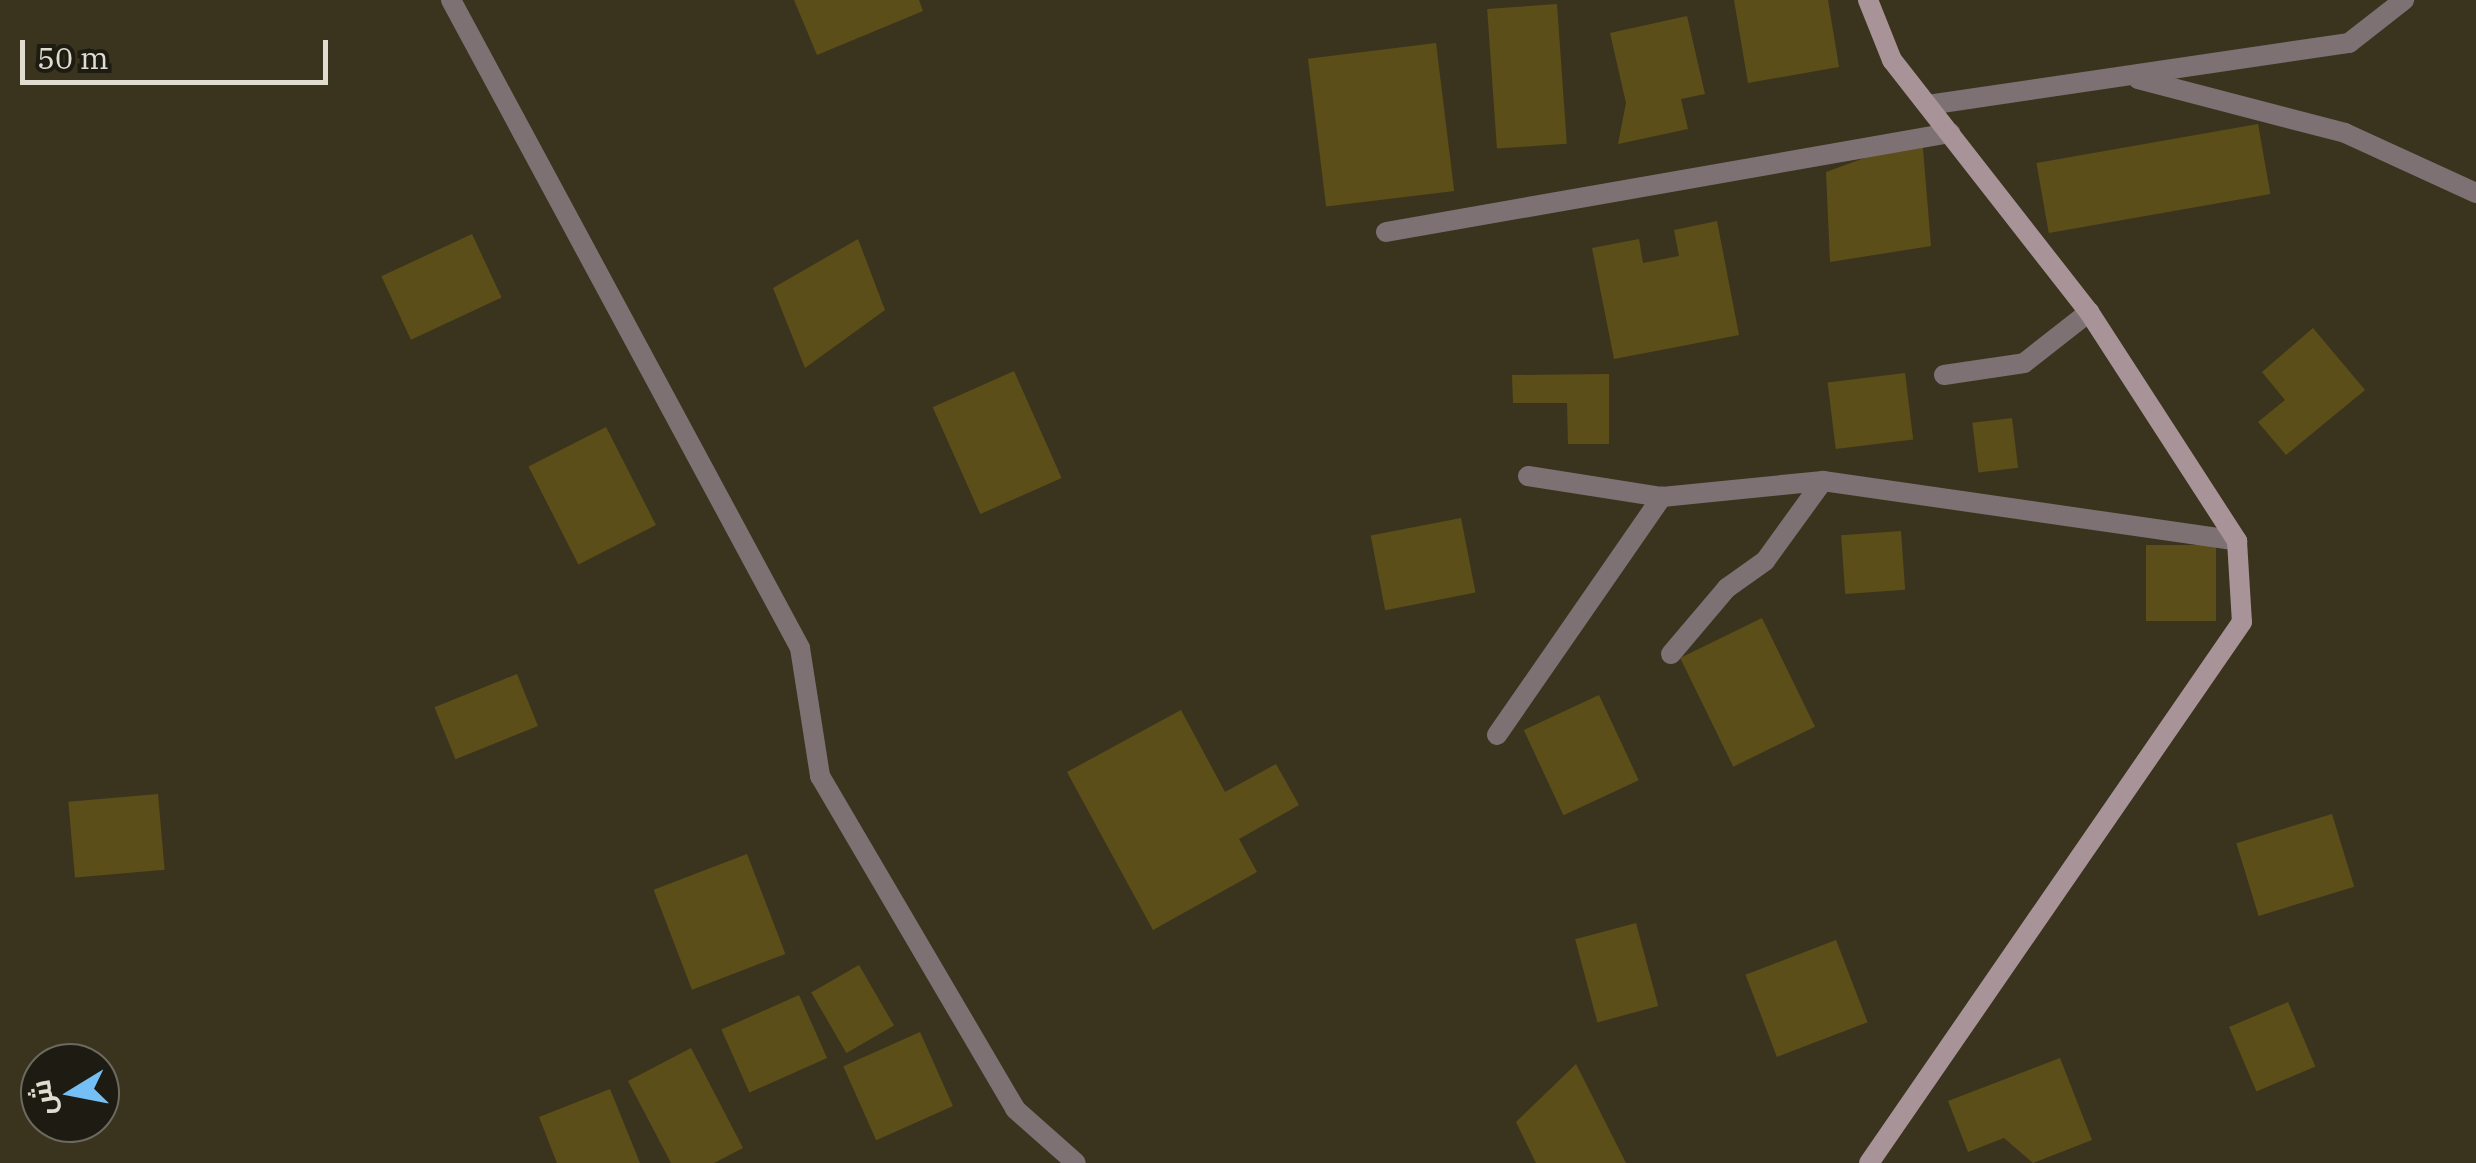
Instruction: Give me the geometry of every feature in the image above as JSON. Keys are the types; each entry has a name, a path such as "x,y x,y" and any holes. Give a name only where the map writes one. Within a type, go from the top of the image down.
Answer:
{"street":[{"path":"451,0 800,648 820,776 1015,1109 1076,1163"},
{"path":"1868,0 1892,60 2089,312 2237,541 2242,622 1868,1163"},
{"path":"1928,106 2349,43 2404,0"},
{"path":"2126,76 2345,133 2476,193"},
{"path":"1386,232 1950,132"},
{"path":"1944,375 2024,363 2089,312"},
{"path":"1528,476 1662,497 1823,481 2237,541"},
{"path":"1671,654 1727,588 1765,561 1823,481"},
{"path":"1497,734 1662,497"}],"building":[{"path":"794,0 919,0 923,11 817,55"},
{"path":"1734,0 1828,0 1839,67 1748,83"},
{"path":"1557,4 1567,144 1497,149 1487,9"},
{"path":"1687,16 1705,94 1681,99 1688,129 1618,144 1626,103 1610,33"},
{"path":"1436,43 1454,191 1326,207 1308,59"},
{"path":"2258,124 2270,194 2049,233 2036,163"},
{"path":"1922,137 1931,246 1830,262 1826,172"},
{"path":"1717,221 1739,335 1614,359 1592,248 1639,239 1643,263 1679,256 1674,230"},
{"path":"472,234 502,297 411,340 381,276"},
{"path":"858,239 885,310 805,368 773,288"},
{"path":"2313,328 2365,390 2286,455 2258,422 2285,400 2262,372"},
{"path":"1014,371 1062,478 980,514 933,407"},
{"path":"1905,373 1913,440 1836,449 1828,383"},
{"path":"1609,374 1609,444 1568,444 1567,403 1513,403 1512,375"},
{"path":"2012,418 2018,468 1978,473 1972,423"},
{"path":"606,427 656,525 578,565 528,466"},
{"path":"1461,518 1476,593 1385,610 1371,536"},
{"path":"1901,531 1905,590 1845,594 1841,535"},
{"path":"2146,545 2216,545 2216,621 2146,621"},
{"path":"1762,618 1815,727 1733,767 1680,658"},
{"path":"517,674 538,726 455,759 434,707"},
{"path":"1599,695 1639,780 1564,815 1524,730"},
{"path":"1181,710 1225,792 1276,764 1299,805 1239,839 1257,872 1153,930 1067,772"},
{"path":"158,794 165,870 75,878 68,802"},
{"path":"2332,814 2354,887 2259,916 2236,843"},
{"path":"747,854 785,954 692,990 654,890"},
{"path":"1636,923 1658,1006 1597,1022 1575,939"},
{"path":"1836,940 1868,1022 1777,1057 1745,975"},
{"path":"859,965 894,1026 846,1053 811,992"},
{"path":"799,995 827,1058 749,1093 721,1030"},
{"path":"2288,1002 2315,1066 2256,1091 2229,1027"},
{"path":"920,1032 953,1106 876,1140 843,1066"},
{"path":"691,1048 743,1148 714,1163 671,1163 628,1081"},
{"path":"2060,1058 2092,1140 2033,1163 2004,1138 1968,1152 1948,1101"},
{"path":"1576,1064 1626,1163 1536,1163 1516,1122"},
{"path":"610,1089 640,1163 557,1163 539,1117"}]}
